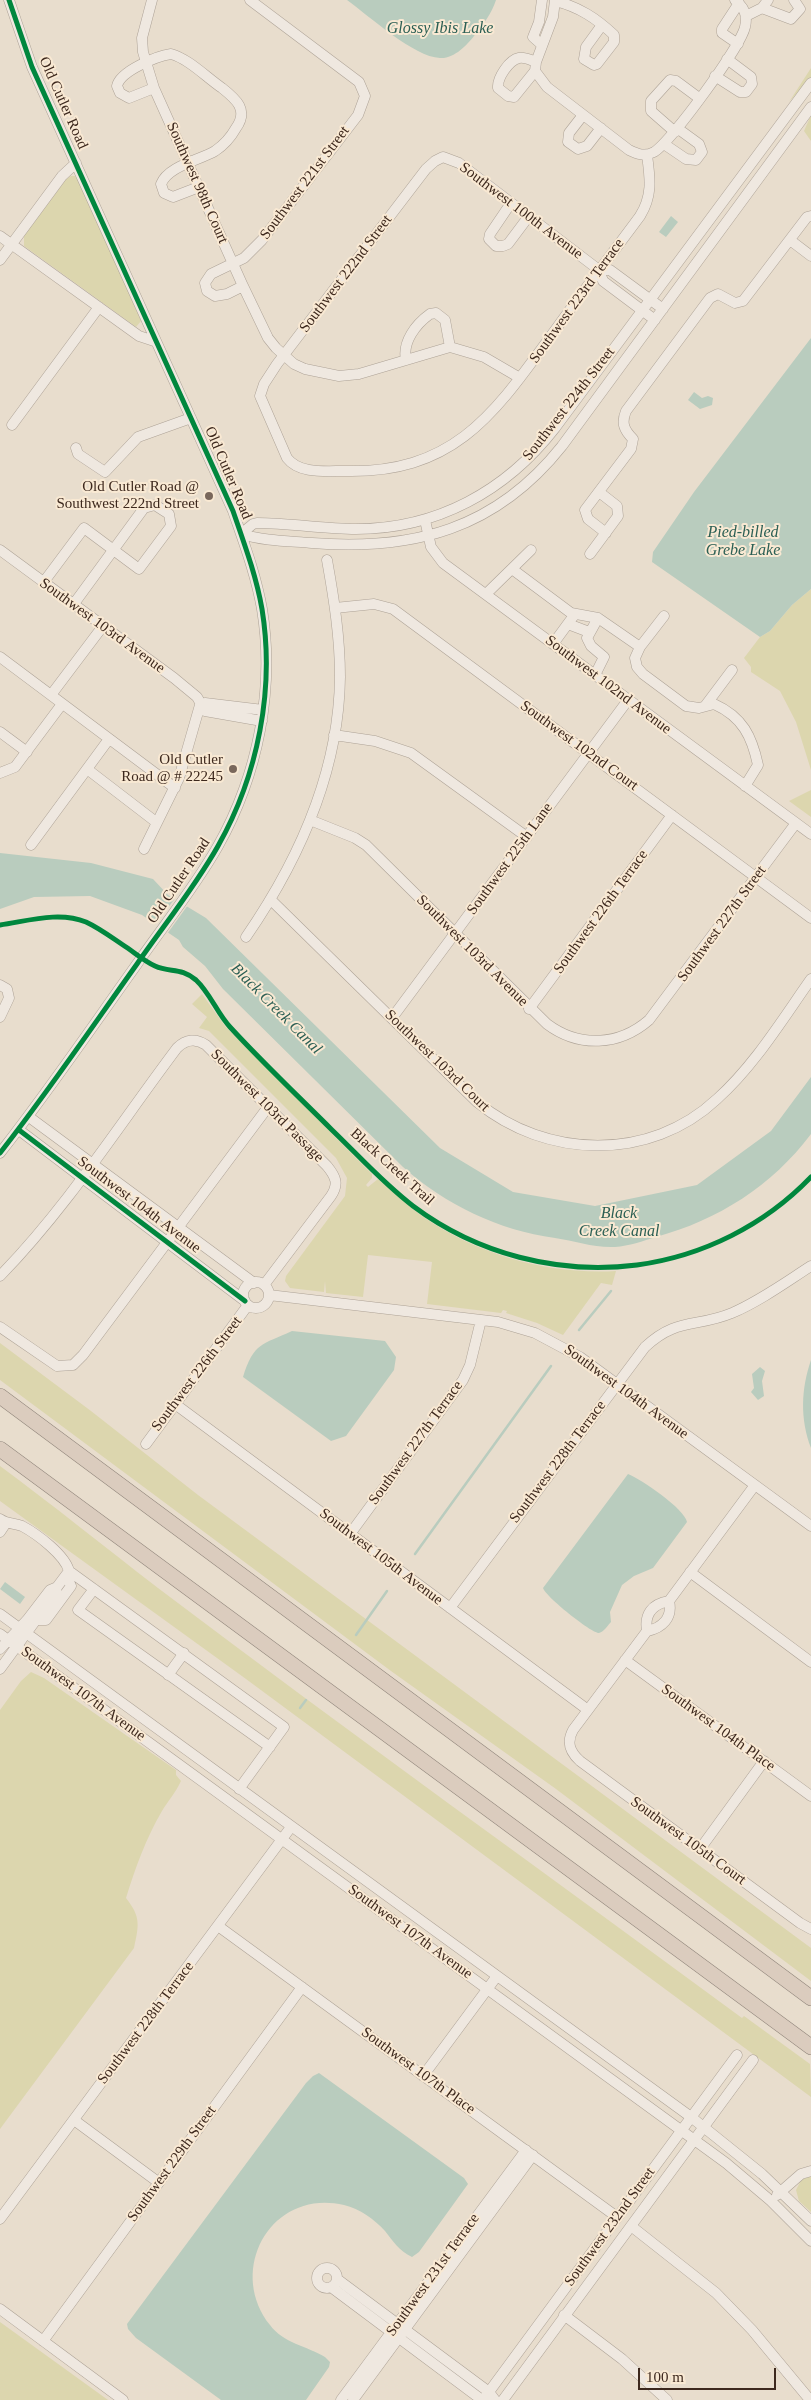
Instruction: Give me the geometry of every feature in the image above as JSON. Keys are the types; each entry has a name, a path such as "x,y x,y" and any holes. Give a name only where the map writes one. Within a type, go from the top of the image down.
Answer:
{"highway":[{"path":"0,1396 811,1998"},
{"path":"0,1449 811,2048"}],"street":[{"name":"Old Cutler Road","path":"0,1154 156,937 218,846 241,798 252,764 262,715 266,672 265,630 256,583 241,534 191,418 154,341 32,67 9,0"},
{"name":"Southwest 98th Court","path":"152,0 142,31 146,62 154,88 268,338 284,356 305,369 339,376 359,374 450,347"},
{"name":"Southwest 221st Street","path":"243,286 220,296 212,294 205,288 206,280 211,274 244,258 262,240 358,115 364,103 365,94 359,82 250,0"},
{"path":"542,0 539,22 533,37 542,45"},
{"path":"602,25 581,9 555,0 551,22 535,66 543,83 629,150 640,155 653,153 664,144 738,44 744,32 746,16 737,2 722,29 722,33 738,44"},
{"path":"746,16 765,4 789,20 795,17 800,10 794,0"},
{"path":"154,88 129,98 122,96 117,90 118,82 121,78 146,62 164,55 176,56 231,95 241,108 241,121 226,142 216,150 164,178 161,187 166,194 173,197 200,188"},
{"path":"716,76 740,92 746,92 752,84 751,77 727,59"},
{"path":"664,144 686,159 696,160 702,152 699,144 651,111 651,101 670,80 676,80 699,98"},
{"name":"Southwest 224th Street","path":"241,534 257,523 371,529 425,520 452,510 482,495 509,476 529,459 550,435 811,83"},
{"name":"Southwest 224th Street","path":"241,534 260,540 359,545 384,544 428,536 457,526 486,512 515,493 562,446 811,107"},
{"path":"584,115 570,133 568,142 578,150 583,149 601,128"},
{"name":"Southwest 223rd Terrace","path":"289,461 299,468 310,470 357,472 393,468 429,458 468,435 497,407 520,378 648,202 650,189 647,155"},
{"name":"Southwest 100th Avenue","path":"440,158 447,158 459,163 600,270 610,270 663,309"},
{"name":"Southwest 222nd Street","path":"289,461 265,411 260,396 267,379 426,169 440,158"},
{"path":"0,260 62,176 76,163"},
{"path":"511,204 490,234 489,239 496,246 508,244 529,216"},
{"path":"606,533 588,519 585,510 631,449 633,439 624,430 623,419 626,411 707,302 718,294 735,303 743,300 807,217 811,216"},
{"path":"0,236 139,336 154,341"},
{"path":"790,240 811,256"},
{"name":"Southwest 100th Avenue","path":"600,270 603,281 655,320"},
{"path":"12,425 99,307"},
{"path":"406,360 405,348 409,337 430,314 436,313 445,320 450,347 484,357 520,378"},
{"path":"76,448 78,454 105,472 138,438 191,418"},
{"path":"590,554 618,516 617,506 599,492"},
{"path":"43,582 84,528 113,550 139,569 171,526 169,514 155,505 147,506 113,550 73,605"},
{"name":"Southwest 102nd Avenue","path":"425,520 428,536 437,557 811,834"},
{"name":"Southwest 103rd Avenue","path":"0,550 187,689 197,697 204,711 262,715"},
{"path":"486,594 531,550"},
{"path":"246,937 271,900 294,858 310,820 324,778 334,736 340,678 336,608 327,560"},
{"path":"512,569 575,614 598,618 640,647"},
{"name":"Southwest 102nd Court","path":"336,608 374,604 393,609 811,918"},
{"path":"554,644 575,614"},
{"path":"664,616 640,647 636,654 635,662 642,674 686,706 699,708 710,704 718,706 744,725 757,762 756,771 745,786"},
{"path":"595,675 604,657 589,643 587,638 588,632 598,618"},
{"path":"568,624 588,632"},
{"path":"51,695 103,626"},
{"path":"0,657 175,788"},
{"path":"705,706 732,670"},
{"name":"Southwest 225th Lane","path":"392,1018 628,700"},
{"path":"0,773 16,767 62,704"},
{"path":"144,849 156,822 175,788 200,705"},
{"path":"0,732 27,752"},
{"path":"334,736 375,741 411,753 527,837"},
{"path":"31,845 109,739"},
{"path":"87,769 156,822"},
{"name":"Southwest 226th Terrace","path":"529,1008 672,815"},
{"name":"Southwest 103rd Avenue","path":"310,820 362,842 529,1008 556,1031 583,1041 613,1040 630,1034 645,1024"},
{"name":"Southwest 227th Street","path":"645,1024 663,1004 796,823"},
{"name":"Southwest 103rd Court","path":"271,900 487,1110 518,1129 550,1140 594,1146 639,1141 682,1124 718,1099 742,1072 811,979"},
{"path":"0,985 7,989 9,998 0,1017"},
{"name":"Southwest 103rd Passage","path":"93,1164 177,1048 185,1042 194,1040 206,1046 327,1166 336,1179 336,1187 332,1196 264,1285"},
{"path":"0,1327 50,1363 65,1367 73,1365 83,1355 268,1107"},
{"name":"Southwest 104th Avenue","path":"28,1117 254,1283"},
{"name":"Southwest 104th Avenue","path":"18,1130 247,1303"},
{"path":"0,1276 32,1242 93,1164"},
{"name":"Southwest 228th Terrace","path":"450,1608 645,1347 668,1329 736,1311 811,1266"},
{"path":"254,1283 264,1285 269,1295 268,1301 262,1307 254,1308 247,1303 245,1290 254,1283"},
{"name":"Southwest 104th Avenue","path":"269,1295 481,1320 518,1327 559,1344 580,1357 811,1526"},
{"name":"Southwest 226th Street","path":"146,1444 247,1303"},
{"name":"Southwest 227th Terrace","path":"350,1534 463,1380 470,1365 481,1320"},
{"name":"Southwest 105th Avenue","path":"175,1404 588,1710"},
{"path":"588,1710 647,1631 646,1620 650,1611 658,1604 669,1601 755,1485"},
{"path":"2,1525 25,1528 64,1557 71,1586 46,1620 36,1620"},
{"path":"690,1572 811,1662"},
{"path":"13,1634 36,1620 55,1594 57,1587 67,1573"},
{"path":"67,1573 94,1589 284,1727 239,1789"},
{"path":"0,1649 50,1590 57,1587"},
{"path":"94,1589 78,1610 270,1747"},
{"path":"647,1631 658,1629 664,1624 670,1613 669,1601"},
{"name":"Southwest 107th Avenue","path":"0,1614 13,1634 17,1646 732,2168 771,2201 811,2241"},
{"path":"0,1669 17,1646 13,1634"},
{"name":"Southwest 107th Avenue","path":"13,1634 239,1789 691,2117 782,2192 811,2221"},
{"path":"168,1675 184,1653"},
{"name":"Southwest 104th Place","path":"625,1660 811,1796"},
{"name":"Southwest 105th Court","path":"588,1710 571,1734 570,1748 580,1761 811,1929"},
{"path":"700,1849 764,1761"},
{"name":"Southwest 228th Terrace","path":"0,2219 291,1827"},
{"name":"Southwest 107th Place","path":"218,1926 617,2217"},
{"path":"424,2076 497,1976"},
{"name":"Southwest 229th Street","path":"43,2341 302,1987"},
{"name":"Southwest 232nd Street","path":"488,2398 617,2217 737,2055"},
{"name":"Southwest 232nd Street","path":"503,2400 753,2060"},
{"path":"74,2120 158,2182"},
{"name":"Southwest 231st Terrace","path":"353,2400 398,2331 529,2152"},
{"path":"771,2201 801,2174 811,2171"},
{"path":"631,2226 716,2293 752,2330 810,2400"},
{"path":"334,2283 488,2398"},
{"path":"0,2309 123,2400"},
{"path":"564,2316 622,2359 667,2400"},
{"name":"Southwest 231st Terrace","path":"341,2400 398,2331"}],"shaded area":[{"path":"811,68 811,77 789,102"},
{"path":"811,115 811,141 804,131"},
{"path":"75,176 78,180 140,318 141,321 136,327 24,246 24,236 66,179"},
{"path":"811,589 811,770 796,722 780,691 751,672 751,667 744,658 760,637 770,631 792,605"},
{"path":"811,790 811,817 789,801"},
{"path":"202,994 225,1026 372,1174 372,1178 366,1185 368,1187 378,1179 425,1218 446,1231 492,1252 516,1260 566,1270 616,1271 612,1285 601,1283 563,1335 537,1323 506,1313 507,1311 503,1310 501,1313 427,1304 432,1262 368,1255 363,1297 326,1293 325,1281 324,1292 290,1288 285,1281 286,1276 345,1196 347,1178 336,1158 209,1031 199,1028 207,1017 192,1004"},
{"path":"0,1343 198,1495 811,1948 811,1981 556,1789 391,1671 0,1380"},
{"path":"0,1466 303,1697 742,2018 744,2016 810,2064 811,2097 246,1679 0,1501"},
{"path":"31,1672 44,1678 176,1770 176,1775 181,1781 151,1832 126,1898 138,1921 134,1948 0,2129 0,1710 21,1681"},
{"path":"811,2176 811,2212 799,2201 796,2190 801,2180"},
{"path":"0,2322 108,2400 0,2400"}],"water":[{"name":"Glossy Ibis Lake","path":"347,0 496,0 487,19 468,43 455,54 440,58 429,56 405,43"},
{"path":"671,216 678,222 666,237 659,232"},
{"name":"Pied-billed Grebe Lake","path":"811,338 811,589 792,605 770,631 760,637 652,562 653,552 694,492"},
{"path":"694,392 702,398 708,396 713,398 712,405 700,409 688,400"},
{"name":"Black Creek Canal","path":"0,853 91,863 153,879 168,895 206,918 440,1148 513,1192 595,1206 697,1185 771,1131 811,1077 811,1134 779,1170 742,1199 722,1211 679,1230 625,1246 607,1247 513,1229 474,1214 455,1204 420,1181 403,1167 223,989 205,966 183,947 179,940 142,915 90,896 34,897 0,909"},
{"path":"292,1331 385,1341 396,1357 394,1370 346,1436 331,1441 243,1377 251,1357 260,1346"},
{"path":"811,1360 811,1448 805,1426 803,1404 805,1382"},
{"path":"760,1367 765,1371 762,1381 764,1396 758,1400 751,1392 754,1388 752,1374"},
{"path":"628,1474 671,1502 687,1522 653,1568 634,1576 622,1585 610,1612 611,1622 599,1633 569,1614 543,1588"},
{"path":"5,1582 25,1597 20,1604 0,1589"},
{"path":"319,2073 464,2178 468,2184 419,2252 412,2257 400,2249 385,2231 371,2219 356,2209 344,2205 318,2203 296,2209 277,2221 264,2238 255,2258 253,2280 258,2303 275,2331 288,2340 325,2357 330,2362 329,2367 306,2400 221,2400 136,2338 128,2329 127,2324 306,2083"}],"pier":[{"path":"176,897 188,905 167,934 154,926"}],"waterway":[{"path":"579,1330 611,1291"},
{"path":"415,1554 551,1366"},
{"path":"356,1635 387,1591"},
{"path":"300,1708 306,1700"}],"cycle path":[{"path":"0,1153 53,1083 179,906 218,846 244,790 253,761 260,731 266,670 262,609 249,559 233,511 32,67 9,0"},
{"name":"Black Creek Trail","path":"0,925 54,917 76,919 96,927 155,966 191,976 201,985 225,1021 242,1040 372,1170 402,1197 438,1223 464,1237 519,1257 578,1267 637,1265 662,1261 709,1246 753,1224 774,1210 811,1177"},
{"path":"19,1130 245,1301"}],"place":[{"name":"Old Cutler Road @ Southwest 222nd Street","path":"209,496"},
{"name":"Old Cutler Road @ # 22245","path":"233,769"}]}
